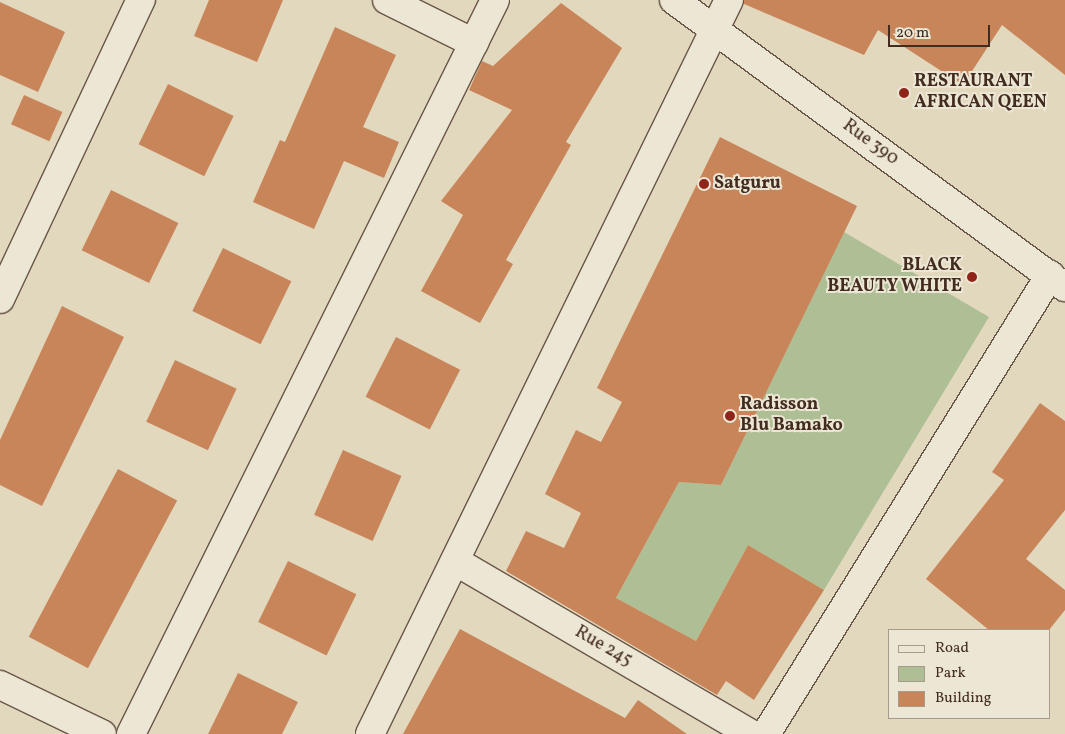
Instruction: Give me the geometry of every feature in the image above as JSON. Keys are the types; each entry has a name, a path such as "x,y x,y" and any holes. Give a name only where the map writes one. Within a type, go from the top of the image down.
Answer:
{"street":[{"path":"0,299 141,0"},
{"path":"387,0 474,43"},
{"path":"131,734 495,0"},
{"name":"Rue 390","path":"674,0 1057,281"},
{"path":"370,734 729,0"},
{"path":"766,734 1057,281"},
{"name":"Rue 245","path":"455,561 751,734"},
{"path":"0,685 102,734"}],"green space":[{"path":"844,232 989,317 824,590 748,545 696,641 616,598 679,482 721,485"}],"building":[{"path":"209,0 283,0 257,62 194,36"},
{"path":"744,0 1065,0 1065,75 1002,25 963,85 878,30 864,55 744,4"},
{"path":"0,2 65,32 38,92 0,75"},
{"path":"561,3 622,48 566,142 571,145 506,260 513,264 480,323 421,291 463,215 441,201 512,110 469,90 482,61 493,66"},
{"path":"335,27 396,55 363,127 399,142 384,178 344,161 314,229 253,202 280,140 285,142"},
{"path":"168,84 234,116 204,176 139,144"},
{"path":"24,95 62,112 49,141 11,124"},
{"path":"720,137 857,206 721,485 679,482 616,598 696,641 748,545 824,590 754,700 726,681 717,695 506,571 526,531 564,548 581,513 545,494 576,430 601,442 622,402 597,388"},
{"path":"111,190 178,223 149,283 82,250"},
{"path":"223,248 291,281 261,344 192,311"},
{"path":"62,306 124,337 42,506 0,485 0,440"},
{"path":"396,337 460,370 430,429 366,397"},
{"path":"175,360 237,389 208,450 146,422"},
{"path":"1040,403 1065,421 1065,510 1026,559 1065,590 1065,610 1050,629 988,629 926,579 1004,480 992,472"},
{"path":"343,450 401,476 373,541 314,515"},
{"path":"118,469 177,500 88,668 29,637"},
{"path":"288,561 356,594 326,655 258,622"},
{"path":"460,629 625,718 638,700 687,734 403,734"},
{"path":"238,673 298,702 282,734 208,734"}],"place":[{"name":"RESTAURANT AFRICAN QEEN","path":"904,93"},
{"name":"Satguru","path":"704,184"},
{"name":"BLACK BEAUTY WHITE","path":"972,277"},
{"name":"Radisson Blu Bamako","path":"730,416"}]}
